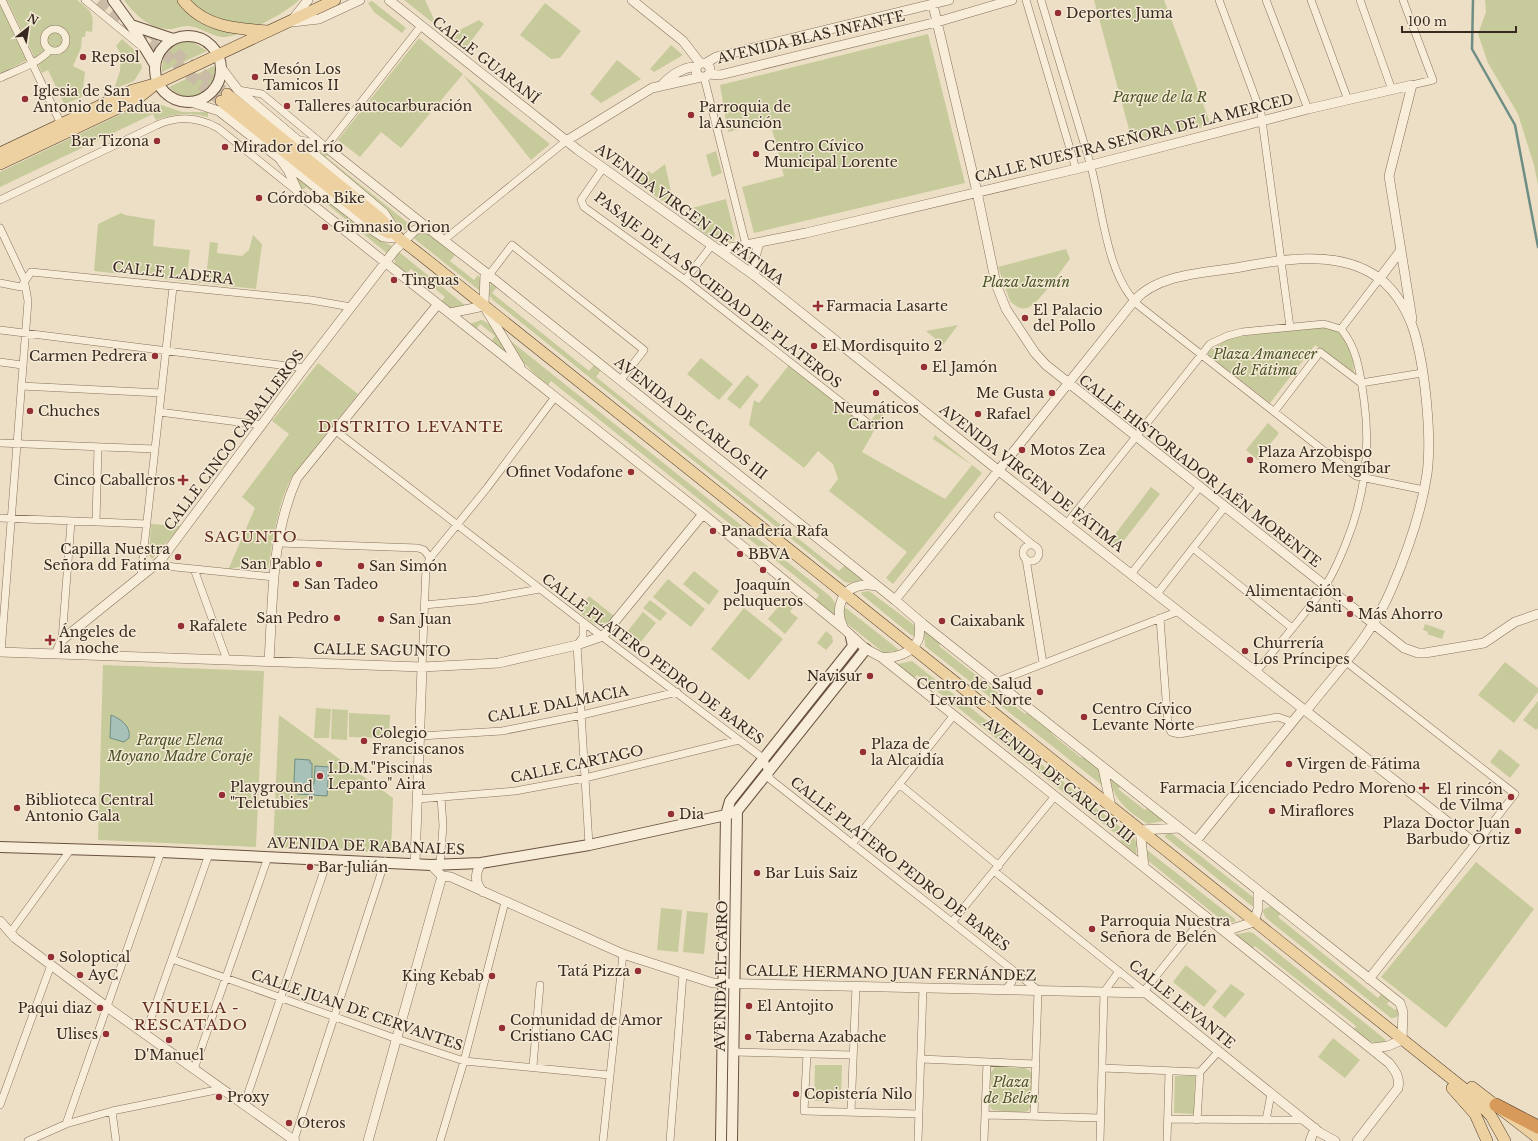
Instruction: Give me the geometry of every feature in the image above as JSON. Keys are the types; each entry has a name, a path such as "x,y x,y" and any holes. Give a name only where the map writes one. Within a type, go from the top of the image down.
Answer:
{"highway":[{"path":"1496,1105 1538,1126"}],"main road":[{"path":"113,0 148,51 155,65 158,83 172,98 190,102 200,100 209,95 216,88 222,69 219,55 209,43 194,36 184,36 174,39 161,50 155,65"},
{"path":"183,0 197,13 218,24 238,29 268,31"},
{"path":"0,153 133,90 158,83 336,0"},
{"path":"131,25 174,39"},
{"path":"0,164 137,98 158,83"},
{"name":"AVENIDA DE CARLOS III","path":"224,98 381,229 401,240 1418,1052"},
{"name":"AVENIDA EL CAIRO","path":"721,1141 726,815 730,801 853,646 851,637"},
{"path":"726,815 737,810 866,649"},
{"name":"AVENIDA EL CAIRO","path":"732,1141 737,810"},
{"name":"AVENIDA DE RABANALES","path":"0,847 161,852 435,864 481,863 589,845 726,815"},
{"path":"1418,1052 1486,1110 1496,1123 1505,1141"},
{"path":"1418,1052 1433,1057 1538,1138"},
{"path":"1442,1071 1444,1081 1462,1097 1475,1114 1488,1141"}],"street":[{"path":"2,0 61,124"},
{"path":"85,0 148,51"},
{"path":"289,21 308,0"},
{"path":"289,21 319,20 360,0"},
{"name":"CALLE GUARANÍ","path":"389,0 566,141"},
{"path":"632,0 683,41 701,64 710,68 705,76 746,245"},
{"name":"AVENIDA BLAS INFANTE","path":"662,85 668,78 691,66 701,64 716,57 949,0"},
{"name":"AVENIDA BLAS INFANTE","path":"444,240 566,141 652,88 662,85 672,85 705,76 720,75 937,22 1012,0"},
{"path":"1026,0 1076,169"},
{"path":"1041,0 1090,165 1116,274 1134,301 1356,476 1424,490"},
{"path":"1219,0 1263,121 1290,328"},
{"path":"1266,0 1308,109"},
{"path":"1311,0 1348,100"},
{"path":"1360,0 1392,90"},
{"name":"CALLE NUESTRA SEÑORA DE LA MERCED","path":"716,248 759,243 1076,169 1308,109 1433,80 1403,0"},
{"name":"CALLE HISTORIADOR JAÉN MORENTE","path":"933,5 977,192 996,284 1006,309 1035,353 1046,365 1224,508 1404,648 1418,653 1478,645 1490,639 1504,628 1520,620 1538,614"},
{"path":"326,147 421,26"},
{"path":"0,78 45,56 50,50"},
{"path":"701,64 696,72 705,76"},
{"name":"AVENIDA DE CARLOS III","path":"222,69 238,90 384,213 401,240"},
{"path":"1196,841 1292,722 1305,710 1345,661 1372,624 1387,599 1400,570 1414,529 1424,490 1429,450 1427,409 1389,176 1412,85"},
{"name":"AVENIDA DE CARLOS III","path":"238,90 262,94 326,147 895,600 919,621 1400,1003 1403,1012 1402,1040"},
{"name":"AVENIDA DE CARLOS III","path":"190,102 219,111 369,228 383,236 401,240"},
{"name":"AVENIDA DE CARLOS III","path":"0,200 156,125 174,119 192,119 208,123 218,128 703,514 843,628 851,637 866,649 881,657 1389,1063 1397,1073 1399,1082 1398,1088 1357,1141"},
{"name":"AVENIDA DE CARLOS III","path":"298,140 326,147"},
{"name":"AVENIDA VIRGEN DE FÁTIMA","path":"566,141 755,276 999,471 1476,844"},
{"name":"AVENIDA DE CARLOS III","path":"280,159 288,170 300,194"},
{"name":"PASAJE DE LA SOCIEDAD DE PLATEROS","path":"603,168 581,200 584,207 685,280 869,424"},
{"path":"0,228 24,279 28,301 22,365 12,519 0,652"},
{"path":"387,262 401,240 415,230 422,228 432,231"},
{"path":"755,276 753,264 759,243"},
{"path":"450,313 484,306 487,274 512,245 644,350 620,381"},
{"path":"685,280 716,248"},
{"path":"1341,329 1401,250"},
{"path":"895,600 1069,385 1134,301 1144,291 1173,279 1282,260 1307,259 1339,262 1360,267 1380,278 1397,297 1414,332"},
{"name":"CALLE CINCO CABALLEROS","path":"56,654 62,640 160,561 304,368 387,262"},
{"name":"CALLE LADERA","path":"0,283 21,286 24,279 31,272 311,300 351,307"},
{"path":"141,575 172,287"},
{"path":"269,661 274,577 279,543 288,501 297,478 438,304"},
{"name":"AVENIDA DE CARLOS III","path":"484,306 524,372"},
{"path":"1067,523 1210,344 1227,336 1242,332 1324,324 1341,329 1356,355 1361,383 1367,439 1365,477 1362,493 1342,554 1325,586 1256,672"},
{"path":"0,330 304,368"},
{"path":"1274,412 1320,352 1361,383 1422,372"},
{"path":"0,362 22,365"},
{"path":"21,386 161,392"},
{"path":"415,862 426,567 430,558 556,397"},
{"path":"159,412 262,425"},
{"name":"CALLE PLATERO PEDRO DE BARES","path":"336,431 583,622 764,759 770,779 1038,990"},
{"path":"0,442 155,449"},
{"path":"96,522 98,447"},
{"path":"1131,574 1199,488"},
{"path":"1157,594 1224,508"},
{"path":"603,636 703,514"},
{"path":"998,516 1039,550 1038,557 1032,561 1026,559"},
{"path":"0,518 147,524"},
{"path":"62,640 71,522"},
{"path":"279,543 418,548 424,550 430,558"},
{"path":"1033,545 1027,546 1024,550 1024,555 1026,559 1043,663"},
{"path":"1193,548 1292,628"},
{"path":"160,561 165,566 274,577"},
{"path":"194,569 227,660"},
{"path":"845,595 851,589 864,584 878,587"},
{"path":"424,605 478,600 540,589"},
{"name":"AVENIDA DE CARLOS III","path":"843,628 838,612 839,604 845,595"},
{"path":"996,682 1179,611"},
{"path":"1160,618 1168,726 1172,732 1179,734 1278,718 1292,722"},
{"path":"881,657 898,657 912,648 918,640 919,621"},
{"path":"583,622 583,637 577,645 589,845"},
{"name":"CALLE SAGUNTO","path":"0,652 422,667 499,663 577,645 603,636"},
{"path":"1345,661 1515,794 1369,979"},
{"name":"CALLE DALMACIA","path":"420,736 502,731 582,715 677,692"},
{"path":"852,844 954,715"},
{"name":"CALLE CARTAGO","path":"418,799 515,791 585,778 739,740"},
{"name":"AVENIDA DE CARLOS III","path":"1104,768 1111,808"},
{"name":"CALLE LEVANTE","path":"899,784 996,869 1119,971 1304,1120 1335,1141"},
{"path":"952,922 1056,796"},
{"path":"368,1141 442,876 435,864 443,826 441,797"},
{"name":"AVENIDA DE CARLOS III","path":"1144,867 1140,830 1180,828"},
{"path":"10,933 71,849"},
{"path":"66,1124 161,852"},
{"path":"145,1035 209,854"},
{"path":"194,1069 268,857"},
{"path":"244,1105 328,859"},
{"path":"0,921 10,933 107,1007 294,1141 385,861"},
{"path":"481,863 476,871 476,878 478,886 484,893"},
{"name":"CALLE HERMANO JUAN FERNÁNDEZ","path":"442,876 451,877 623,954 713,983 1145,992"},
{"path":"1225,931 1254,922 1258,909 1258,891"},
{"path":"440,1141 464,1061 505,902"},
{"path":"1145,992 1205,915"},
{"path":"603,1141 623,954"},
{"name":"CALLE JUAN DE CERVANTES","path":"172,959 397,1039 464,1061 532,1066 609,1075"},
{"path":"0,1105 52,965"},
{"path":"1100,1141 1104,992 1119,971"},
{"path":"1005,990 1012,982 1015,972"},
{"path":"670,1141 683,974"},
{"path":"532,1066 540,985"},
{"path":"851,1112 856,986"},
{"path":"918,1141 924,988"},
{"path":"1034,1116 1038,990"},
{"path":"1372,1048 1388,1046 1402,1040"},
{"path":"1197,1120 1200,1072 1219,1051"},
{"path":"734,1052 853,1055"},
{"path":"806,1054 804,1111 919,1114"},
{"path":"921,1059 1036,1064"},
{"path":"984,1141 987,1062"},
{"path":"1102,1068 1200,1072"},
{"path":"1167,1141 1169,1071"},
{"path":"28,1141 66,1124 112,1111 221,1089"},
{"path":"1266,1120 1271,1094"},
{"path":"112,1111 116,1141"},
{"path":"985,1115 1101,1118"},
{"path":"1168,1119 1304,1120"},
{"path":"1310,1141 1315,1128"}],"green space":[{"path":"7,0 77,0 89,10 93,20 92,32 86,31 85,37 82,37 81,48 73,66 85,72 82,97 64,104 48,70 42,73"},
{"path":"124,0 299,0 285,11 251,29 222,37 213,35 192,26 183,26 172,29 157,27 145,21"},
{"path":"404,0 425,0 437,26"},
{"name":"Parque de la R","path":"1094,0 1164,0 1211,125 1133,144"},
{"path":"1485,0 1538,0 1538,185 1534,165 1518,114 1488,63 1478,34 1486,12"},
{"path":"372,1 406,28 402,33 374,12 368,3"},
{"path":"545,3 581,31 560,58 551,59 520,35"},
{"path":"0,4 27,60 0,74"},
{"path":"479,20 484,24 465,49 448,36"},
{"path":"928,34 965,183 754,233 742,187 784,176 770,121 728,132 720,85"},
{"path":"419,38 463,74 401,148 381,132 360,157 338,140"},
{"path":"122,39 138,53 142,68 134,81 114,89 120,71 121,54 116,46"},
{"path":"191,41 207,51 162,72 162,65 169,49 178,44"},
{"path":"671,45 683,55 654,72 650,69"},
{"path":"617,60 641,79 601,103 590,94"},
{"path":"214,66 216,72 215,78 208,88 197,96 186,97 169,87"},
{"path":"463,75 550,144 531,160"},
{"path":"153,102 182,112 208,112 208,117 194,114 182,114 156,120 153,114 0,187 0,172 138,106"},
{"path":"310,147 329,153 326,157 413,227 405,231 383,207"},
{"path":"716,151 722,173 712,177 706,155"},
{"path":"665,164 675,210 635,182 649,171 652,174"},
{"path":"294,174 382,241 392,246 388,254 306,187 302,191"},
{"path":"726,199 735,236 734,240 729,243 719,242 713,239 694,225 696,222 692,208"},
{"path":"121,213 155,220 153,246 190,250 187,276 206,278 210,242 218,243 217,253 242,256 249,250 253,235 262,244 256,289 94,271 98,224"},
{"path":"420,233 429,234 456,254 450,261 474,280 478,275 481,281 480,291 411,236"},
{"name":"Plaza Jazmín","path":"1066,249 1070,259 1044,293 1033,304 1026,308 1021,308 1010,301 998,267"},
{"path":"397,252 399,252 466,306 450,310 441,302 445,297 411,269 406,274 395,264"},
{"path":"491,282 497,287 492,293 589,371 594,365 601,370 596,377 839,571 845,565 862,579 849,583 845,582 493,300 489,295"},
{"path":"481,320 489,325 497,334 506,353 491,342 495,336 480,324 476,330 470,324"},
{"path":"958,325 943,345 926,331"},
{"name":"Plaza Amanecer de Fátima","path":"1324,326 1338,330 1353,354 1354,374 1315,345 1270,403 1208,355 1208,352 1229,338"},
{"path":"507,338 831,597 835,603 834,617 815,601 819,595 551,381 547,387 521,360"},
{"path":"701,358 733,384 719,400 687,374"},
{"path":"318,363 358,394 293,475 283,497 274,533 268,569 238,567 228,570 255,508 242,497 289,434 272,421"},
{"path":"789,365 870,421 879,411 883,415 862,452 945,499 972,465 933,439 935,435 982,473 893,584 886,578 907,552 829,491 838,479 833,464 818,451 804,468 749,425 754,400 759,403"},
{"path":"747,375 759,385 740,409 727,399"},
{"path":"1268,423 1279,433 1258,460 1246,450"},
{"path":"1151,487 1160,494 1118,548 1110,541"},
{"path":"151,524 181,526 152,559 149,555"},
{"path":"694,571 719,591 709,605 683,584"},
{"path":"668,579 705,609 691,627 653,597"},
{"path":"869,591 913,624 915,627 914,636 861,594 862,592"},
{"path":"589,596 614,616 609,621 604,624 596,625 578,611"},
{"path":"650,600 667,613 660,621 643,608"},
{"path":"784,600 793,607 790,612 798,618 785,634 768,619"},
{"path":"744,608 783,639 749,680 711,649"},
{"path":"846,608 898,649 897,651 884,653 845,622 843,610"},
{"path":"643,612 656,623 639,644 626,633"},
{"path":"1425,624 1445,631 1442,639 1427,634 1428,632 1423,630"},
{"path":"924,630 942,642 939,646 1025,714 1028,711 1047,726 1054,736 1080,757 1089,759 1102,770 1103,786 925,646"},
{"path":"826,631 832,636 833,642 826,650 817,643"},
{"path":"912,661 1134,838 1137,843 1136,854 1135,855 1119,843 1122,839 917,675 913,679 897,664"},
{"path":"1505,662 1538,688 1538,692 1514,723 1478,695"},
{"name":"Parque Elena Moyano Madre Coraje","path":"103,665 264,671 256,847 98,840"},
{"path":"1538,701 1538,728 1536,730 1523,720"},
{"path":"316,708 331,709 329,738 314,738"},
{"path":"332,709 348,710 347,740 331,739"},
{"path":"349,713 390,715 389,738 349,737"},
{"name":"I.D.M.\"Piscinas Lepanto\" Aira","path":"279,715 393,798 391,853 273,847"},
{"path":"1500,749 1520,765 1510,778 1490,762"},
{"path":"1110,778 1121,786 1118,789 1145,810 1148,807 1163,821 1148,824 1135,816 1123,805 1114,793"},
{"path":"1171,833 1253,897 1254,906 1252,906 1165,837 1165,835"},
{"path":"1147,850 1235,919 1235,922 1224,922 1146,859"},
{"path":"1476,862 1534,909 1446,1028 1381,977"},
{"path":"1272,906 1281,913 1278,917 1378,998 1382,993 1390,1000 1387,1004 1395,1010 1398,1006 1400,1015 1391,1018 1266,918 1263,912 1264,909"},
{"path":"661,908 682,910 678,952 657,950"},
{"path":"687,911 708,913 704,954 683,952"},
{"path":"1249,932 1253,933 1386,1040 1377,1043 1360,1036 1353,1030 1356,1026 1255,946 1251,950 1236,936 1237,934"},
{"path":"1186,965 1217,991 1204,1007 1173,982"},
{"path":"1231,984 1245,994 1225,1018 1212,1007"},
{"path":"1333,1038 1360,1060 1345,1078 1318,1057"},
{"path":"815,1065 842,1065 841,1101 814,1101"},
{"name":"Plaza de Belén","path":"995,1067 1025,1068 1032,1074 1031,1106 1028,1111 1023,1113 992,1110 990,1106 991,1072"},
{"path":"1175,1076 1195,1076 1194,1114 1174,1113"}],"water":[{"path":"111,715 122,721 127,727 129,738 124,742 110,738"},
{"path":"295,759 310,760 310,763 312,763 312,784 314,784 315,766 329,767 327,796 297,794 297,783 294,783"}],"waterway":[{"path":"1473,0 1472,49 1515,125 1538,247"}],"tunnel":[{"path":"100,0 221,101"},
{"path":"150,32 227,94"}],"place":[{"name":"Deportes Juma","path":"1058,13"},
{"name":"Repsol","path":"83,57"},
{"name":"Mesón Los Tamicos II","path":"255,77"},
{"name":"Iglesia de San Antonio de Padua","path":"25,99"},
{"name":"Talleres autocarburación","path":"287,106"},
{"name":"Parroquia de la Asunción","path":"691,115"},
{"name":"Bar Tizona","path":"157,141"},
{"name":"Mirador del río","path":"225,147"},
{"name":"Centro Cívico Municipal Lorente","path":"756,154"},
{"name":"Córdoba Bike","path":"259,198"},
{"name":"Gimnasio Orion","path":"325,227"},
{"name":"Tinguas","path":"394,280"},
{"name":"Farmacia Lasarte","path":"818,306"},
{"name":"El Palacio del Pollo","path":"1025,318"},
{"name":"El Mordisquito 2","path":"814,346"},
{"name":"Carmen Pedrera","path":"155,356"},
{"name":"El Jamón","path":"924,367"},
{"name":"Neumáticos Carrion","path":"876,393"},
{"name":"Me Gusta","path":"1052,393"},
{"name":"Chuches","path":"30,411"},
{"name":"Rafael","path":"978,414"},
{"name":"Motos Zea","path":"1022,450"},
{"name":"Plaza Arzobispo Romero Mengíbar","path":"1250,460"},
{"name":"Ofinet Vodafone","path":"631,472"},
{"name":"Cinco Caballeros","path":"183,480"},
{"name":"Panadería Rafa","path":"713,531"},
{"name":"BBVA","path":"740,554"},
{"name":"Capilla Nuestra Señora dd Fatima","path":"178,557"},
{"name":"San Pablo","path":"319,564"},
{"name":"San Simón","path":"361,566"},
{"name":"Joaquín peluqueros","path":"763,570"},
{"name":"San Tadeo","path":"296,584"},
{"name":"Alimentación Santi","path":"1350,599"},
{"name":"Más Ahorro","path":"1350,614"},
{"name":"San Pedro","path":"337,618"},
{"name":"San Juan","path":"381,619"},
{"name":"Caixabank","path":"942,621"},
{"name":"Rafalete","path":"181,626"},
{"name":"Ángeles de la noche","path":"50,640"},
{"name":"Churrería Los Príncipes","path":"1245,651"},
{"name":"Navisur","path":"870,676"},
{"name":"Centro de Salud Levante Norte","path":"1040,692"},
{"name":"Centro Cívico Levante Norte","path":"1084,717"},
{"name":"Colegio Franciscanos","path":"364,741"},
{"name":"Plaza de la Alcaidía","path":"863,752"},
{"name":"Virgen de Fátima","path":"1289,764"},
{"name":"I.D.M.\"Piscinas Lepanto\" Aira","path":"320,776"},
{"name":"Farmacia Licenciado Pedro Moreno","path":"1424,788"},
{"name":"Playground \"Teletubies\"","path":"222,795"},
{"name":"El rincón de Vilma","path":"1511,797"},
{"name":"Biblioteca Central Antonio Gala","path":"17,808"},
{"name":"Miraflores","path":"1272,811"},
{"name":"Dia","path":"671,814"},
{"name":"Plaza Doctor Juan Barbudo Ortiz","path":"1518,831"},
{"name":"Bar Julián","path":"310,867"},
{"name":"Bar Luis Saiz","path":"757,873"},
{"name":"Parroquia Nuestra Señora de Belén","path":"1092,929"},
{"name":"Soloptical","path":"51,957"},
{"name":"Tatá Pizza","path":"638,971"},
{"name":"AyC","path":"80,975"},
{"name":"King Kebab","path":"492,976"},
{"name":"El Antojito","path":"749,1006"},
{"name":"Paqui diaz","path":"100,1008"},
{"name":"Comunidad de Amor Cristiano CAC","path":"502,1028"},
{"name":"Ulises","path":"106,1034"},
{"name":"Taberna Azabache","path":"748,1037"},
{"name":"D'Manuel","path":"169,1040"},
{"name":"Copistería Nilo","path":"796,1094"},
{"name":"Proxy","path":"219,1097"},
{"name":"Oteros","path":"289,1123"}],"district":[{"name":"DISTRITO LEVANTE","path":"411,427"},
{"name":"SAGUNTO","path":"251,537"},
{"name":"VIÑUELA - RESCATADO","path":"191,1016"}]}
